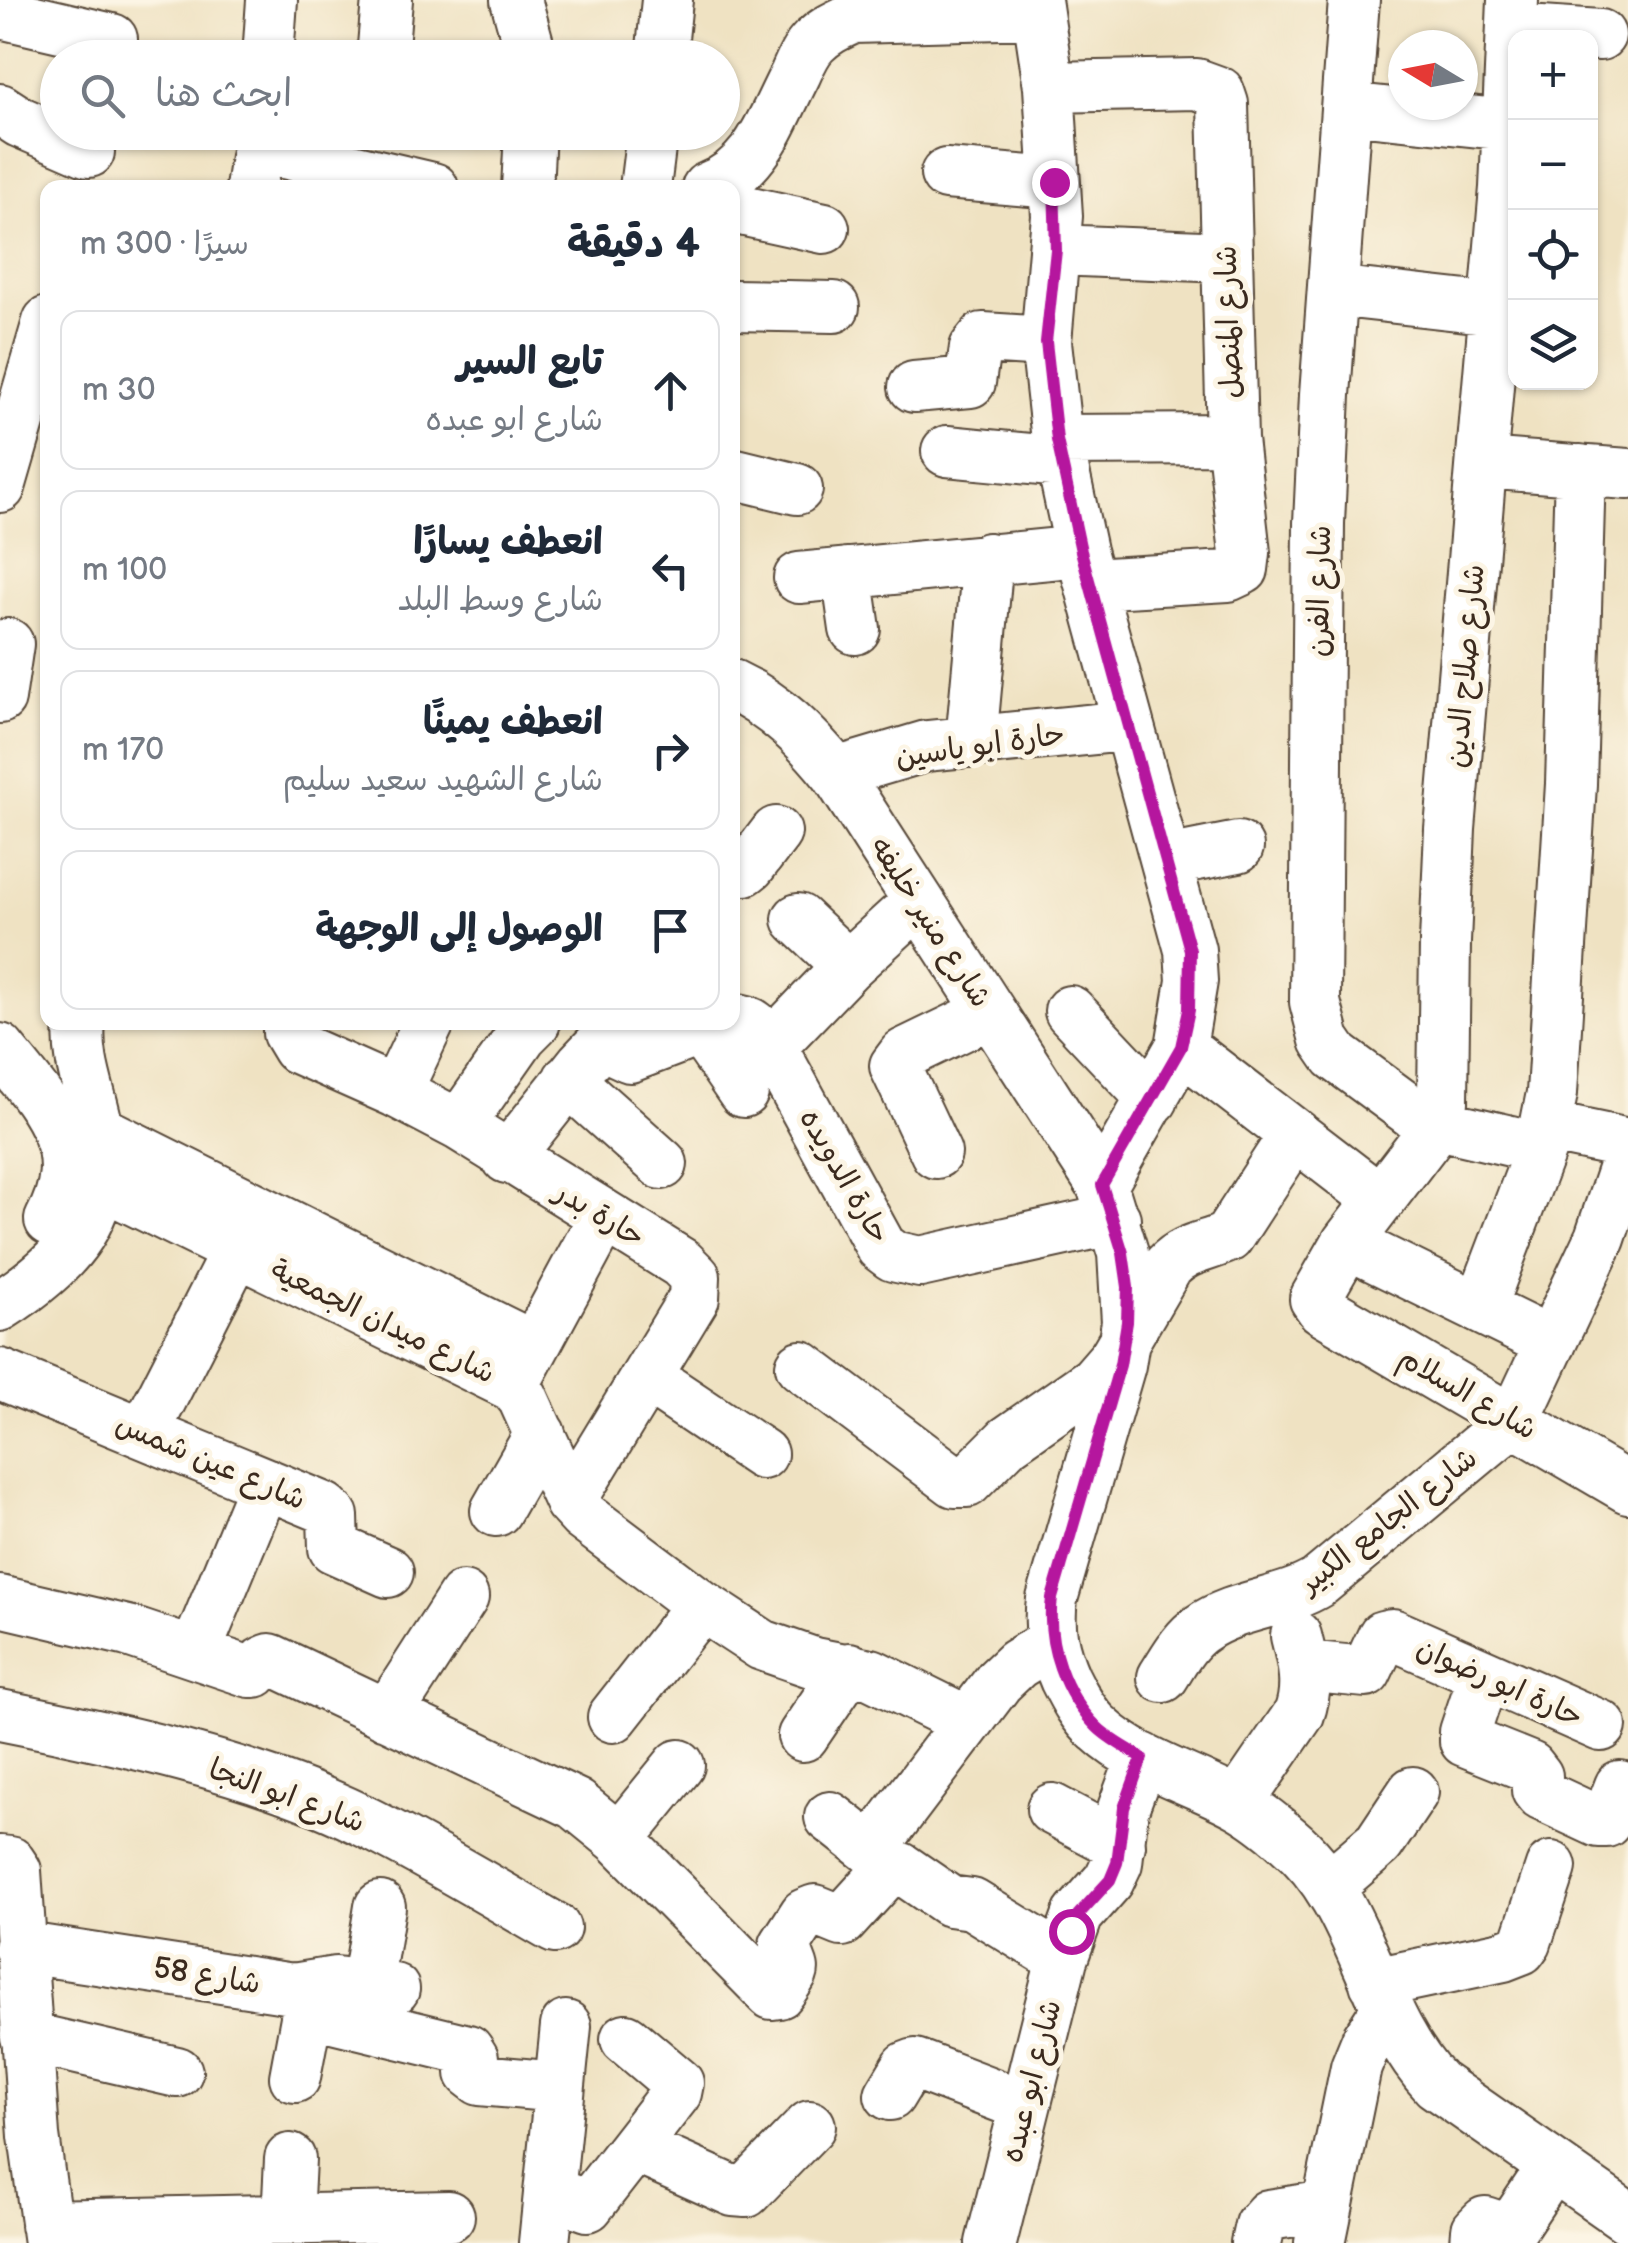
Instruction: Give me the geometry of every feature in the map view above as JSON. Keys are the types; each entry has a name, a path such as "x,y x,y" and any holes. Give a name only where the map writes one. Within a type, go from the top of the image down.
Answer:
{"street":[{"path":"269,40 272,0"},
{"path":"384,40 388,0"},
{"path":"516,0 527,40"},
{"path":"663,40 667,0"},
{"name":"شارع الفرن","path":"1354,0 1319,523 1315,1002 1325,1040 1336,1056 1436,1126"},
{"path":"725,180 745,166 760,146 813,23 829,28 853,18 1037,7 1049,86 1056,250 1046,342 1060,451 1126,726 1190,950 1189,1010 1181,1047 1152,1099 1109,1202 1128,1287 1124,1340 1052,1598 1051,1643 1078,1704 1098,1729 1142,1758 1238,1803 1292,1843 1330,1885 1405,2046 1436,2084 1628,2218"},
{"path":"0,13 113,32"},
{"path":"1512,15 1600,35"},
{"name":"شارع صلاح الدين","path":"1508,120 1512,15"},
{"name":"شارع المنصل","path":"1049,86 1196,84 1219,92 1223,104 1232,439 1245,553 1243,569 1228,576 1085,567"},
{"path":"1346,108 1508,125"},
{"path":"0,109 40,135"},
{"name":"شارع صلاح الدين","path":"1436,1126 1443,1102 1450,829 1508,125"},
{"path":"63,150 90,168"},
{"path":"527,180 529,150"},
{"path":"647,180 650,150"},
{"path":"256,156 373,152 420,180"},
{"path":"946,174 1054,182"},
{"path":"740,210 824,228"},
{"path":"1056,250 1226,257"},
{"path":"1332,291 1494,309"},
{"path":"740,304 834,307"},
{"path":"914,387 970,382 975,348 983,338 1046,342"},
{"path":"0,487 40,350"},
{"path":"947,451 1060,451 1232,439"},
{"path":"1480,1308 1544,1137 1555,1060 1571,784 1604,472 1483,463"},
{"path":"740,475 797,490"},
{"path":"855,629 823,576 988,558 1085,567"},
{"path":"970,742 988,558"},
{"path":"0,698 19,646"},
{"name":"شارع منير خليفه","path":"740,690 778,712 811,742 836,773 1109,1202"},
{"name":"حارة ابو ياسين","path":"836,773 927,746 1126,726"},
{"path":"740,870 745,870 776,832"},
{"path":"1167,860 1238,847"},
{"path":"740,1026 848,966 917,904"},
{"path":"798,919 848,966"},
{"path":"1070,1011 1152,1099"},
{"path":"936,1152 895,1066 904,1054 989,1013"},
{"path":"0,1306 40,1280 64,1258 82,1232 98,1130 80,1064 80,1030"},
{"name":"حارة بدر","path":"288,1030 297,1048 396,1092 459,1126 681,1262 695,1277 694,1298 570,1502"},
{"path":"396,1092 425,1030"},
{"path":"459,1126 527,1030"},
{"path":"507,1158 568,1080 614,1030"},
{"path":"617,1030 617,1051 630,1056 732,1030 743,1092"},
{"name":"حارة الدويده","path":"732,1030 892,1256 920,1262 1109,1202"},
{"path":"1181,1047 1380,1200"},
{"path":"0,1049 53,1116 65,1156 85,1194"},
{"path":"568,1080 662,1164"},
{"path":"1551,1343 1347,1243 1436,1126 1628,1144"},
{"name":"شارع ميدان الجمعية","path":"98,1130 523,1366"},
{"path":"800,1366 960,1483 973,1478 1008,1441 1094,1381 1124,1340 1168,1266 1180,1254 1228,1238 1295,1134"},
{"path":"1515,1419 1620,1212 1628,1155"},
{"path":"0,1266 17,1257 85,1194"},
{"name":"شارع ميدان الجمعية","path":"85,1194 237,1250 523,1366"},
{"path":"523,1366 604,1216"},
{"name":"شارع السلام","path":"1347,1243 1315,1299 1322,1309 1628,1488"},
{"path":"144,1433 237,1250"},
{"name":"شارع ميدان الجمعية","path":"523,1366 523,1398 570,1502 583,1516 701,1605 762,1645 814,1662 871,1674 968,1722"},
{"name":"شارع عين شمس","path":"0,1374 330,1511 335,1523 331,1543 334,1548 388,1572"},
{"path":"647,1377 762,1454"},
{"name":"شارع الجامع الكبير","path":"1163,1677 1185,1644 1204,1626 1319,1582 1515,1419"},
{"path":"496,1511 540,1434"},
{"path":"195,1653 265,1483"},
{"path":"388,1714 463,1596"},
{"path":"1238,1803 1299,1714 1305,1690 1304,1666 1287,1597"},
{"path":"0,1601 128,1631 252,1672 270,1659 388,1714 542,1765 576,1804 599,1819 772,1994 779,1993 794,1974 784,1944 805,1914 815,1910 842,1921 968,1722 1008,1672 1051,1643"},
{"path":"613,1718 701,1605"},
{"name":"حارة ابو رضوان","path":"1304,1666 1366,1672 1388,1634 1601,1726"},
{"path":"802,1736 850,1668"},
{"path":"1484,1675 1464,1732 1465,1741 1530,1768 1537,1776 1541,1795 1599,1822 1606,1822 1620,1786"},
{"name":"شارع ابو النجا","path":"0,1714 126,1741 268,1783 366,1803 555,1928"},
{"name":"شارع ابو عبده","path":"990,2243 1062,1959 1078,1915 1110,1880 1120,1845 1124,1808 1142,1758"},
{"path":"619,1839 678,1765"},
{"path":"1330,1885 1379,1843 1413,1792"},
{"path":"1052,1809 1120,1845"},
{"path":"830,1817 882,1858 949,1901 972,1904 1062,1959"},
{"path":"0,1861 10,1862 16,1871 18,2051 47,2234 287,2220 449,2216"},
{"path":"1381,1996 1521,1949 1552,1867"},
{"name":"شارع 58","path":"19,1947 294,1989 310,1998 336,1982 381,1987 380,1907"},
{"path":"1256,2243 1260,2225 1268,2215 1324,2224 1356,2067 1381,1996"},
{"path":"296,2076 310,1998 468,2050 473,2058 471,2073 480,2080 559,2087"},
{"path":"544,2243 566,2026"},
{"path":"549,2192 588,2206 676,2093 678,2083 626,2039"},
{"path":"18,2051 178,2072"},
{"path":"890,2095 907,2067 915,2064 1026,2106"},
{"path":"634,2147 746,2192 810,2126"},
{"path":"287,2220 290,2159"},
{"path":"1476,2243 1478,2230 1485,2222 1503,2228 1513,2226 1553,2166"}],"route":[{"path":"1054,182 1056,250 1046,342 1057,440 1126,726 1190,950 1192,980 1181,1047 1102,1185 1123,1253 1128,1287 1127,1322 1120,1365 1052,1598 1049,1620 1051,1643 1078,1704 1098,1729 1142,1758 1124,1808 1117,1863 1110,1880 1078,1915 1071,1931"}]}
